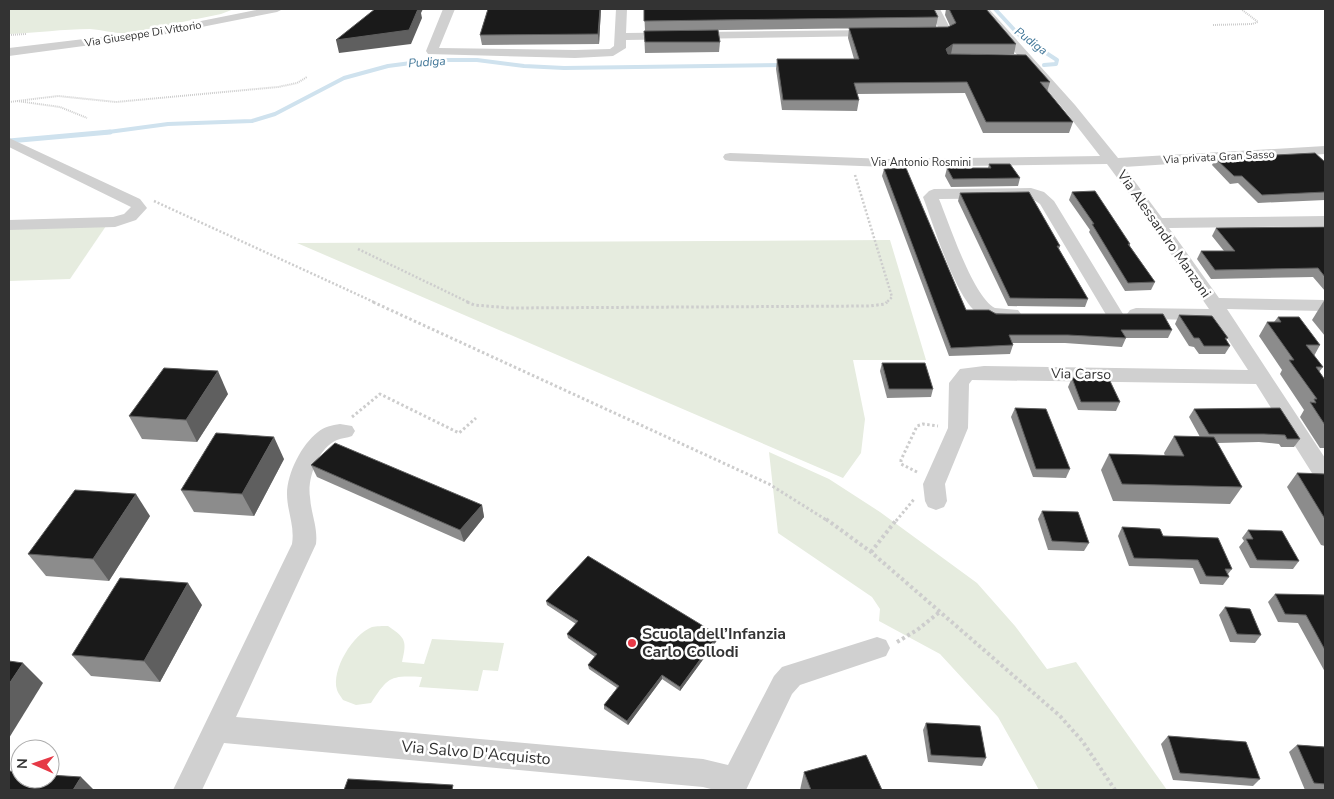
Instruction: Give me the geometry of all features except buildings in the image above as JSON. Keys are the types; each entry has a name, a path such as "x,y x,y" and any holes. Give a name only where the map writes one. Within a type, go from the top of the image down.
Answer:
{"street":[{"path":"151,31 215,17 240,9"},
{"name":"Via Giuseppe Di Vittorio","path":"9,47 70,42 151,31 262,9"},
{"name":"Via Giuseppe Di Vittorio","path":"9,52 151,34 277,9"},
{"path":"449,9 432,51 575,54 613,52 620,48 621,9"},
{"path":"917,32 946,32 935,9"},
{"name":"Via Alessandro Manzoni","path":"983,9 1002,33 1029,60 1113,162 1218,309 1262,377 1320,457 1325,475"},
{"path":"621,37 888,33"},
{"path":"1009,60 1029,60"},
{"path":"9,225 115,222 130,218 139,208 135,202 13,144"},
{"name":"Via privata Gran Sasso","path":"1113,162 1325,150"},
{"name":"Via Antonio Rosmini","path":"730,157 887,163 1113,162"},
{"path":"1030,314 993,314 982,308 970,291 932,198 934,194 1031,193 1039,195 1046,201 1114,314"},
{"path":"1157,223 1325,221"},
{"path":"1096,314 1325,305"},
{"name":"Via Carso","path":"956,433 959,383 964,376 975,373 1262,377"},
{"path":"187,790 304,544 306,530 298,491 298,483 302,471 316,447 326,436 346,426"},
{"path":"926,497 934,484 956,433"},
{"path":"737,786 783,684 791,676 877,648"},
{"name":"Via Salvo D'Acquisto","path":"217,729 702,773 737,786"}],"path":[{"path":"1213,25 1252,24 1258,22 1241,9"},
{"path":"9,35 34,34"},
{"path":"9,102 58,96 116,102 278,87 297,83 307,78"},
{"path":"14,101 60,107 87,118"},
{"path":"358,249 474,305 529,308 870,306 885,304 892,297 851,162"},
{"path":"145,197 769,484 824,518 872,552 1060,716 1083,742 1115,790"},
{"path":"346,426 380,394 459,433 476,418"},
{"path":"921,477 919,473 901,464 917,426 924,424 956,433"},
{"path":"872,552 904,513 926,497"},
{"path":"877,648 902,640 941,611"}],"shaded area":[{"path":"9,9 234,9 221,14 129,33 90,29 9,34"},
{"path":"106,226 70,279 9,281 9,228"},
{"path":"890,240 926,360 853,360 865,419 861,453 843,478 297,243"},
{"path":"769,452 829,479 880,512 977,583 1015,626 1047,669 1076,662 1167,790 1039,790 998,717 940,654 879,621 880,609 872,597 778,533"},
{"path":"388,626 402,637 404,641 402,662 424,664 432,639 504,643 498,671 483,670 478,691 419,687 422,677 396,677 386,683 371,703 356,705 343,700 337,690 336,682 340,663 345,654 365,631 372,627"}],"waterway":[{"name":"Pudiga","path":"995,9 1020,36 1057,60 1056,64 1044,65"},
{"name":"Pudiga","path":"105,132 168,124 252,121 275,114 344,78 388,66 434,60 477,60 524,66 564,68 784,65"},
{"name":"Pudiga","path":"9,141 105,132"},
{"name":"Pudiga","path":"101,133 105,132"},
{"name":"Pudiga","path":"105,132 110,132"}],"place":[{"name":"Scuola dell’Infanzia Carlo Collodi","path":"632,643"}]}
